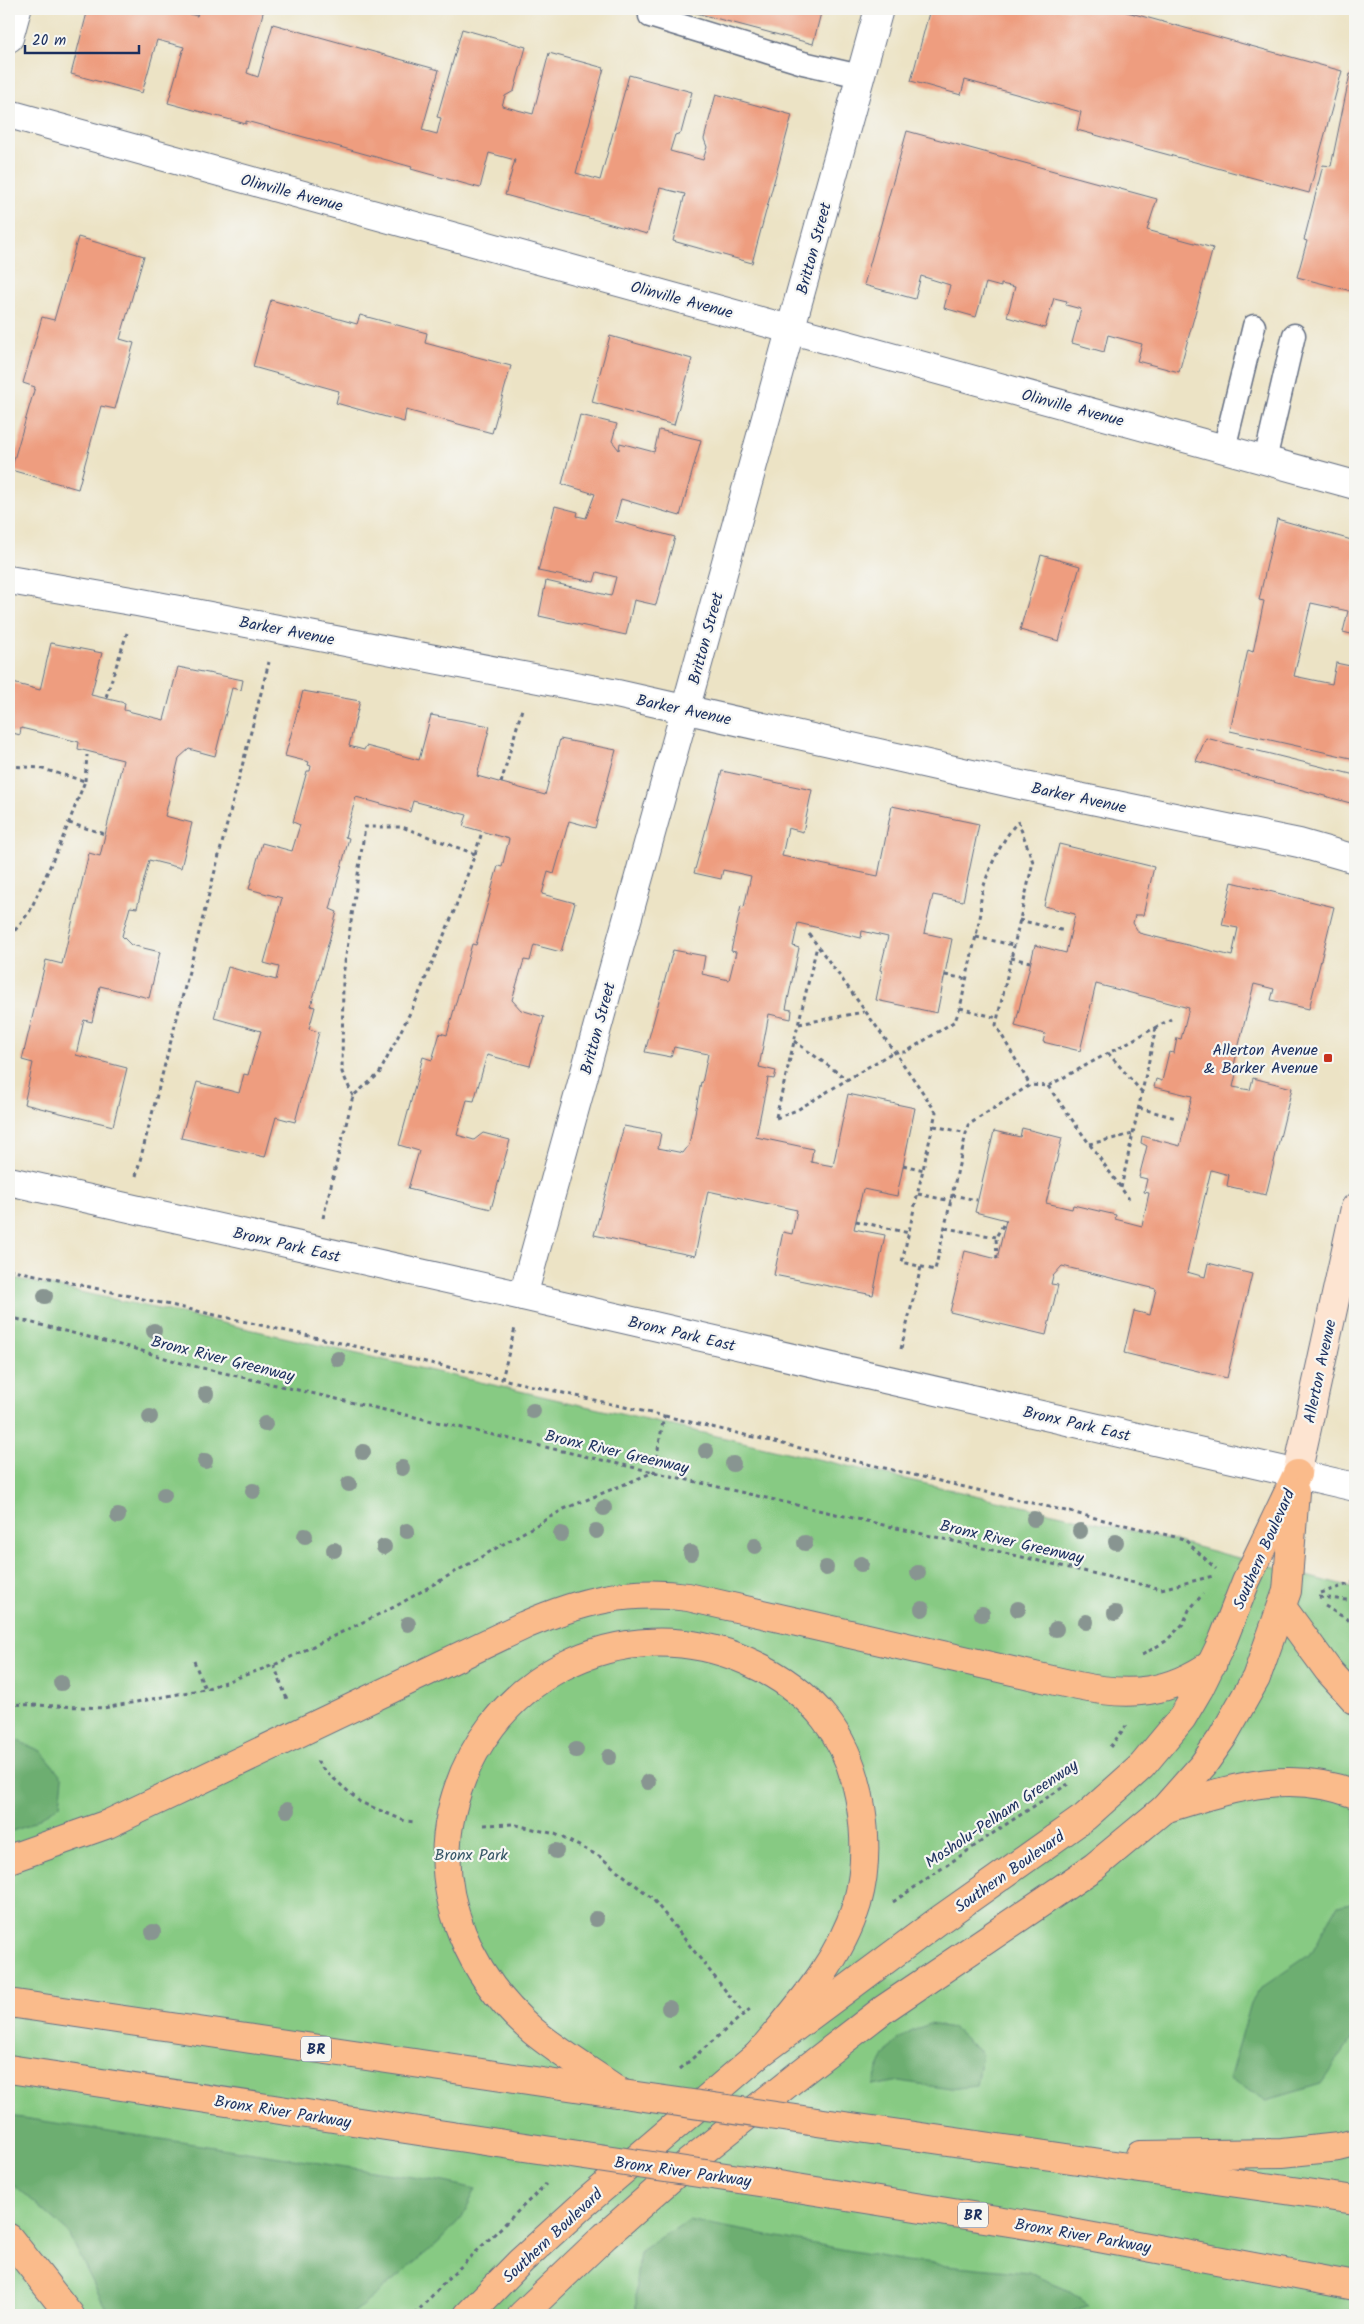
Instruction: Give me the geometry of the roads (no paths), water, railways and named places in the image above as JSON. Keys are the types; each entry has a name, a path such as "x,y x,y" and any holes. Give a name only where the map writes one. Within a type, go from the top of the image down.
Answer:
{"main road":[{"name":"Allerton Avenue","path":"1297,1474 1355,1208"},
{"name":"Southern Boulevard","path":"522,2315 605,2236 688,2163 884,2009 1094,1867 1164,1809 1203,1765 1239,1711 1256,1678 1287,1591 1297,1474"},
{"name":"Southern Boulevard","path":"468,2315 584,2202 758,2056 938,1922 1085,1817 1142,1766 1170,1733 1199,1689 1212,1663 1246,1581 1297,1474"},
{"path":"9,1859 108,1824 525,1625 577,1606 626,1595 646,1594 688,1598 1115,1693 1135,1692 1174,1685 1192,1677 1212,1663"},
{"path":"1282,1607 1328,1670 1355,1700"},
{"path":"623,2094 534,2032 514,2013 481,1972 469,1950 452,1903 448,1877 449,1825 463,1774 475,1748 510,1704 532,1684 559,1668 585,1656 646,1642 702,1646 732,1654 782,1679 804,1696 823,1715 843,1746 851,1763 858,1792 865,1840 862,1883 856,1905 832,1960 815,1985 758,2056"},
{"path":"1164,1809 1240,1786 1271,1782 1297,1781 1320,1784 1355,1794"},
{"name":"BR","path":"9,2003 1355,2200"},
{"name":"Bronx River Parkway","path":"9,2069 772,2184 1040,2227 1355,2286"},
{"path":"1058,2157 1282,2153 1339,2147 1355,2143"},
{"path":"9,2238 70,2315"}],"street":[{"path":"9,38 17,9"},
{"name":"Britton Street","path":"523,1296 879,9"},
{"name":"Olinville Avenue","path":"9,114 1355,485"},
{"name":"Barker Avenue","path":"9,580 137,602 685,709 1025,786 1299,843 1355,859"},
{"name":"Bronx Park East","path":"9,1181 523,1296 1355,1487"}],"lane":[{"path":"650,16 803,63 860,76"},
{"path":"1224,449 1254,326"},
{"path":"1264,460 1294,335"}],"place":[{"name":"Allerton Avenue & Barker Avenue","path":"1328,1058"}],"park label":[{"name":"Bronx Park","path":"471,1854"}]}
